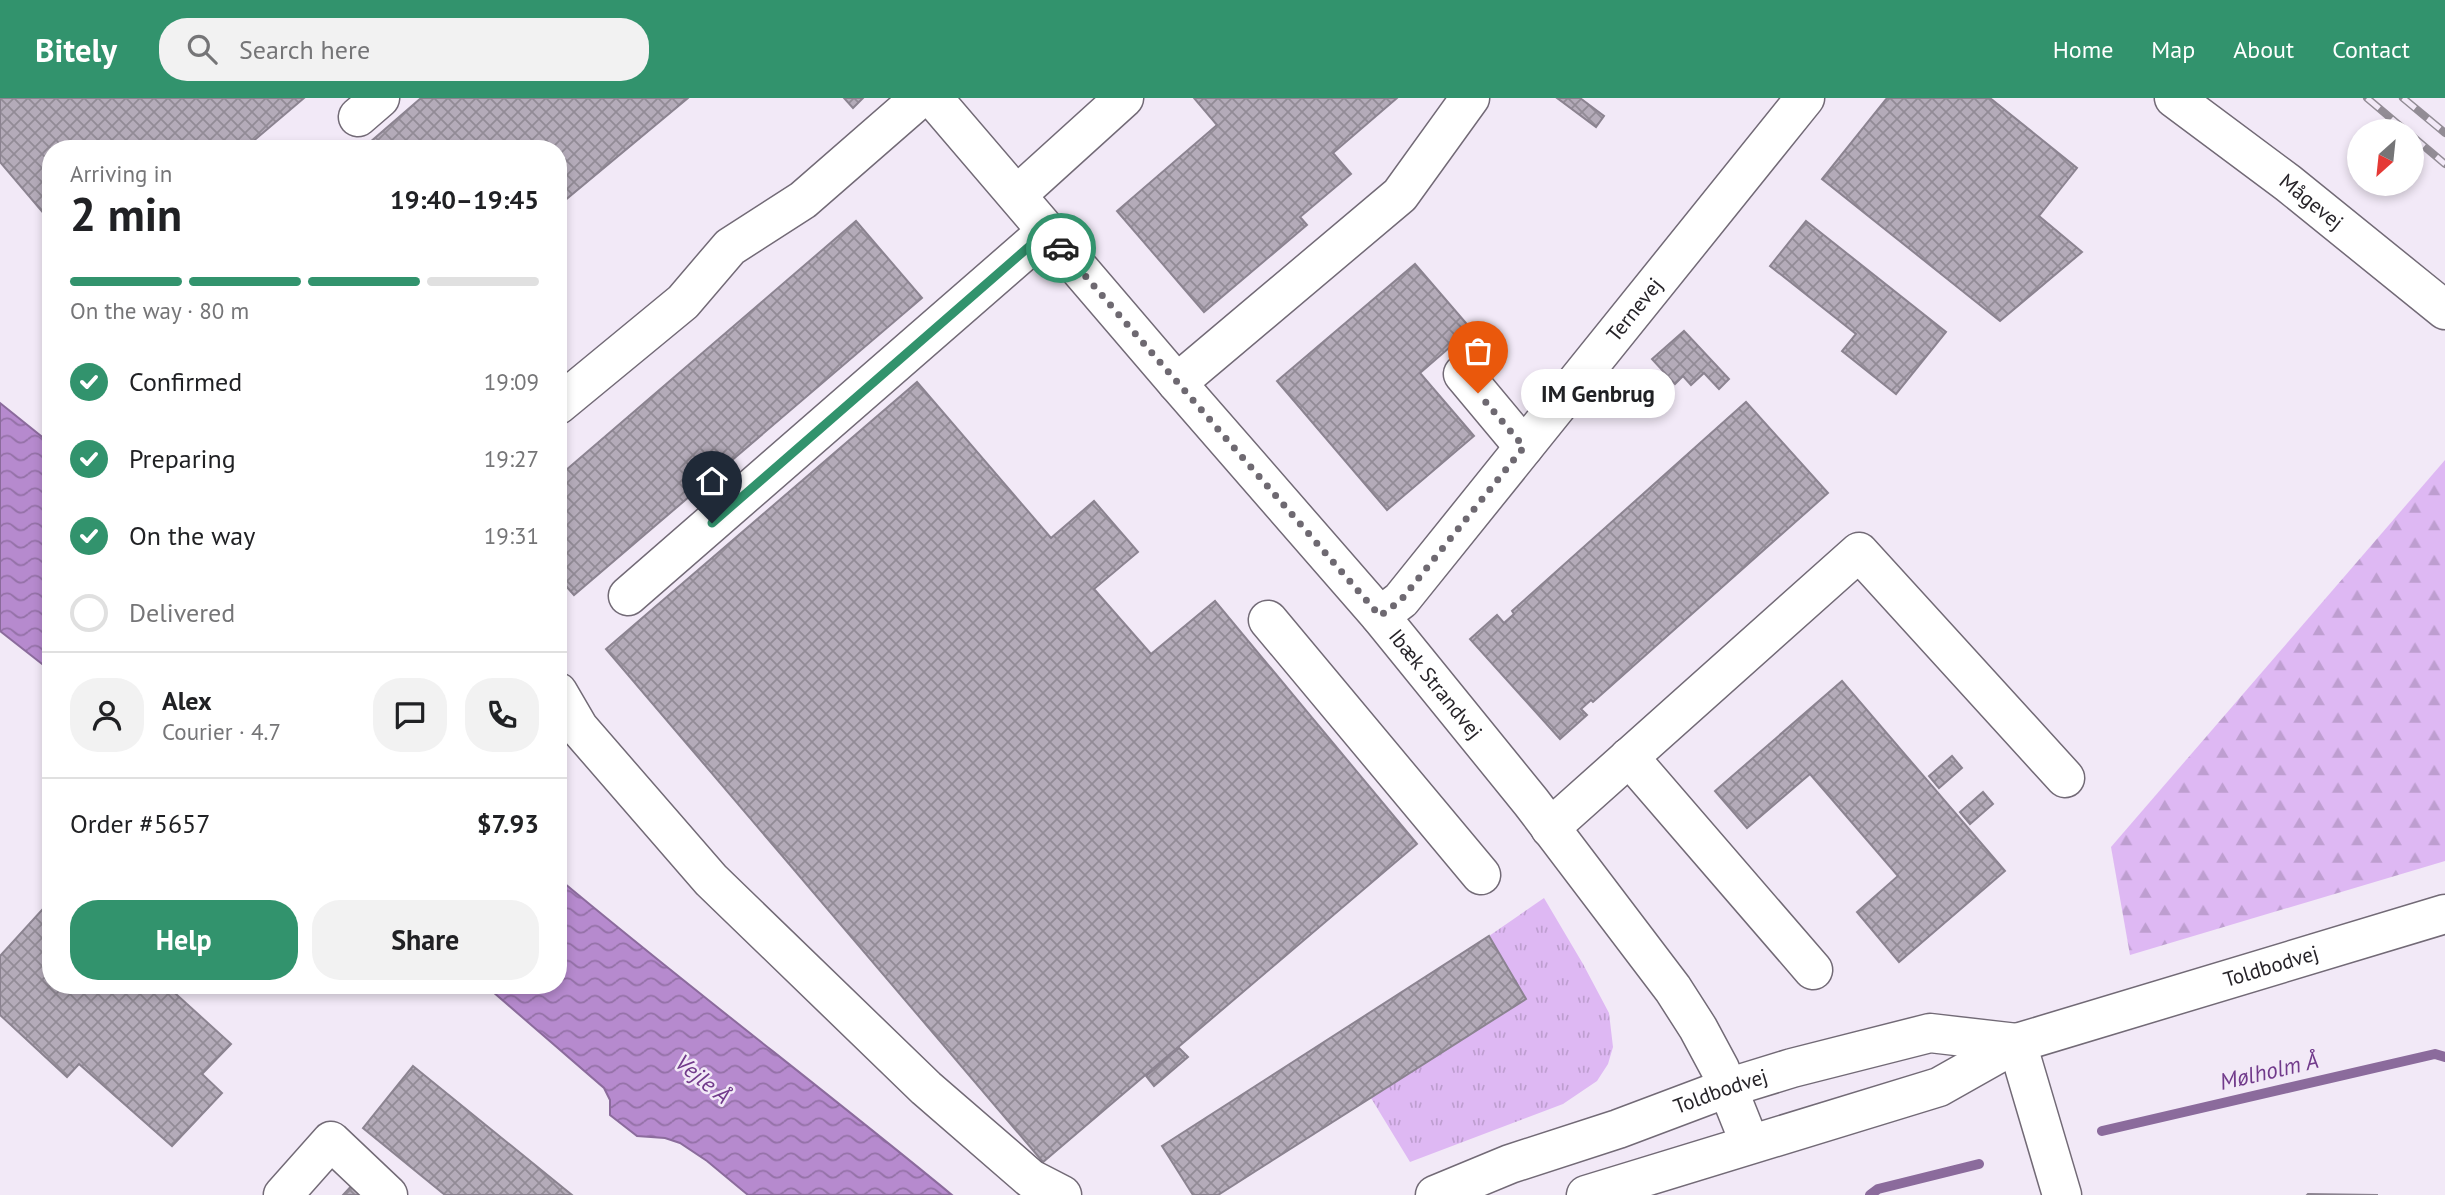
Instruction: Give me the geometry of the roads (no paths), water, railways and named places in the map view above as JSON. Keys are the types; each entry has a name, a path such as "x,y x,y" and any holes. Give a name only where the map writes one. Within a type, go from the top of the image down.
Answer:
{"street":[{"path":"567,398 682,302 730,247 803,200 920,98"},
{"name":"Ibæk Strandvej","path":"933,98 1380,616 1550,828 1673,989 1704,1038 1750,1144"},
{"path":"1017,195 1124,98"},
{"path":"1177,383 1400,195 1470,98"},
{"name":"Ternevej","path":"1380,616 1401,600 1805,98"},
{"name":"Mågevej","path":"2174,98 2288,183 2445,310"},
{"path":"628,596 1047,231"},
{"path":"1463,374 1524,447"},
{"path":"1550,828 1858,552 2065,778"},
{"path":"1268,620 1481,876"},
{"path":"567,707 579,728 711,880 926,1088 1031,1179 1062,1195"},
{"path":"1629,757 1813,970"},
{"name":"Toldbodvej","path":"1586,1195 1939,1087 2017,1042 2445,914"},
{"name":"Toldbodvej","path":"1435,1195 1510,1164 1792,1068 1930,1033 2017,1042"},
{"path":"2017,1042 2062,1195"},
{"path":"283,1195 331,1141 388,1195"}],"water":[{"path":"0,403 42,437 42,664 0,631"},
{"name":"Vejle Å","path":"567,885 952,1195 748,1195 707,1161 680,1143 665,1138 637,1136 610,1115 610,1100 604,1088 495,994 567,994"}],"waterway":[{"name":"Mølholm Å","path":"2102,1131 2435,1054 2445,1057"},
{"name":"Mølholm Å","path":"1870,1195 1878,1189 1979,1164"}],"railway":[{"path":"2367,98 2392,119"},
{"path":"2403,98 2445,133"},
{"path":"2424,146 2445,164"}],"place":[{"name":"IM Genbrug","path":"1478,393"}]}
